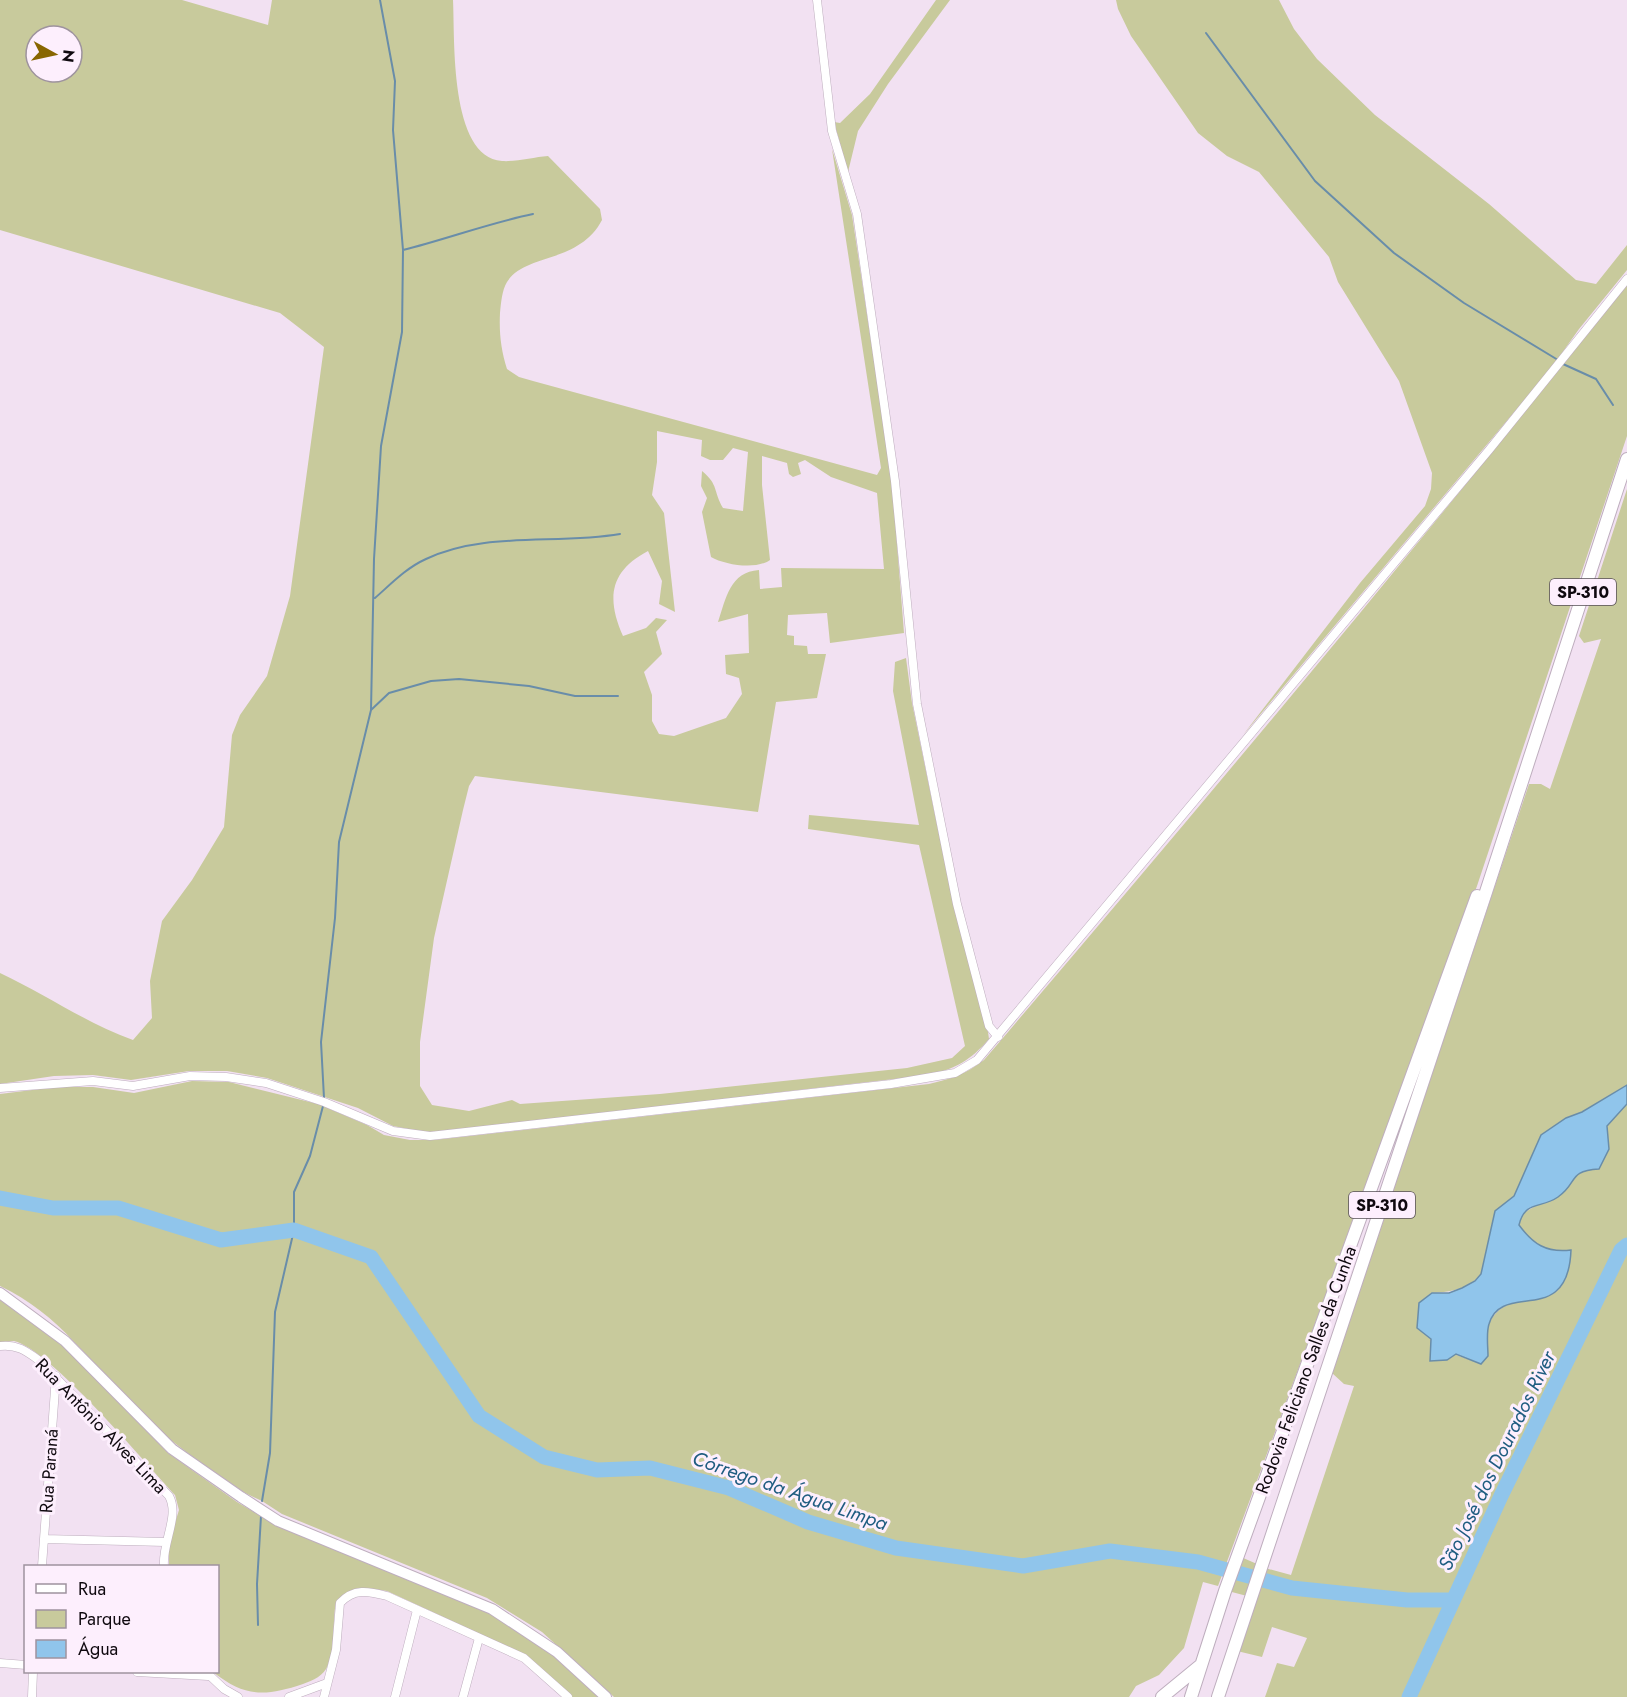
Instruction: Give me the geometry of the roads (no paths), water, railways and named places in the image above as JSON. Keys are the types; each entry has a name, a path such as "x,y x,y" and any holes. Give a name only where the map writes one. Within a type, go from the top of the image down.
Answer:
{"main road":[{"name":"Rodovia Feliciano Salles da Cunha","path":"1218,1697 1260,1565 1406,1136 1627,459"},
{"name":"Rodovia Feliciano Salles da Cunha","path":"1191,1697 1225,1591 1480,887 1500,843"},
{"path":"0,1293 65,1341 172,1449 241,1497 278,1521 492,1609 557,1652 606,1697"},
{"path":"1224,1697 1232,1652"},
{"path":"1162,1697 1202,1664"}],"street":[{"path":"817,0 832,131 857,214 895,481 910,656 917,704 957,904 989,1026 998,1036"},
{"path":"0,1088 93,1081 133,1086 190,1076 226,1077 276,1086 324,1102 393,1131 430,1136 927,1080 968,1066 977,1060 998,1036 1489,450 1627,279"},
{"name":"Rua Antônio Alves Lima","path":"0,1346 11,1345 23,1349 56,1376 169,1496 174,1510 165,1542 164,1565"},
{"name":"Rua Paraná","path":"42,1565 56,1376"},
{"path":"44,1539 165,1542"},
{"path":"324,1697 336,1650 340,1603 346,1597 367,1591 387,1596 524,1658 568,1697"},
{"path":"395,1697 417,1610"},
{"path":"463,1697 479,1638"},
{"path":"0,1663 24,1665"},
{"path":"32,1697 33,1673"},
{"path":"207,1673 223,1693 238,1697"},
{"path":"289,1697 327,1683"}],"water":[{"path":"1627,1085 1627,1104 1607,1126 1609,1149 1599,1169 1582,1172 1558,1197 1529,1208 1519,1225 1541,1246 1554,1250 1571,1250 1567,1274 1559,1289 1547,1297 1507,1305 1496,1311 1488,1328 1488,1356 1481,1364 1456,1354 1447,1360 1430,1361 1431,1339 1417,1328 1419,1303 1432,1293 1449,1293 1462,1288 1475,1281 1481,1274 1495,1211 1514,1196 1541,1135 1566,1118 1582,1112"}],"waterway":[{"path":"324,1098 321,1042 335,918 339,842 371,710 374,559 381,446 402,332 403,250 393,130 395,81 380,0"},
{"path":"1206,33 1315,181 1394,253 1464,303 1558,360"},
{"path":"403,250 533,214"},
{"path":"1563,364 1596,379 1613,405"},
{"path":"375,598 412,567 449,550 496,542 620,534"},
{"path":"371,710 389,693 431,681 459,679 529,686 575,696 618,696"},
{"path":"262,1501 270,1453 275,1312 294,1230 294,1192 310,1156 323,1106"},
{"name":"Córrego da Água Limpa","path":"0,1198 53,1208 118,1208 221,1240 294,1230 371,1257 479,1416 544,1457 597,1470 650,1468 729,1488 808,1522 896,1548 1023,1566 1110,1551 1198,1562 1292,1588 1407,1600 1453,1600"},
{"name":"São José dos Dourados River","path":"1409,1697 1501,1496 1621,1250 1627,1245"},
{"path":"258,1625 257,1584 261,1516"}]}
